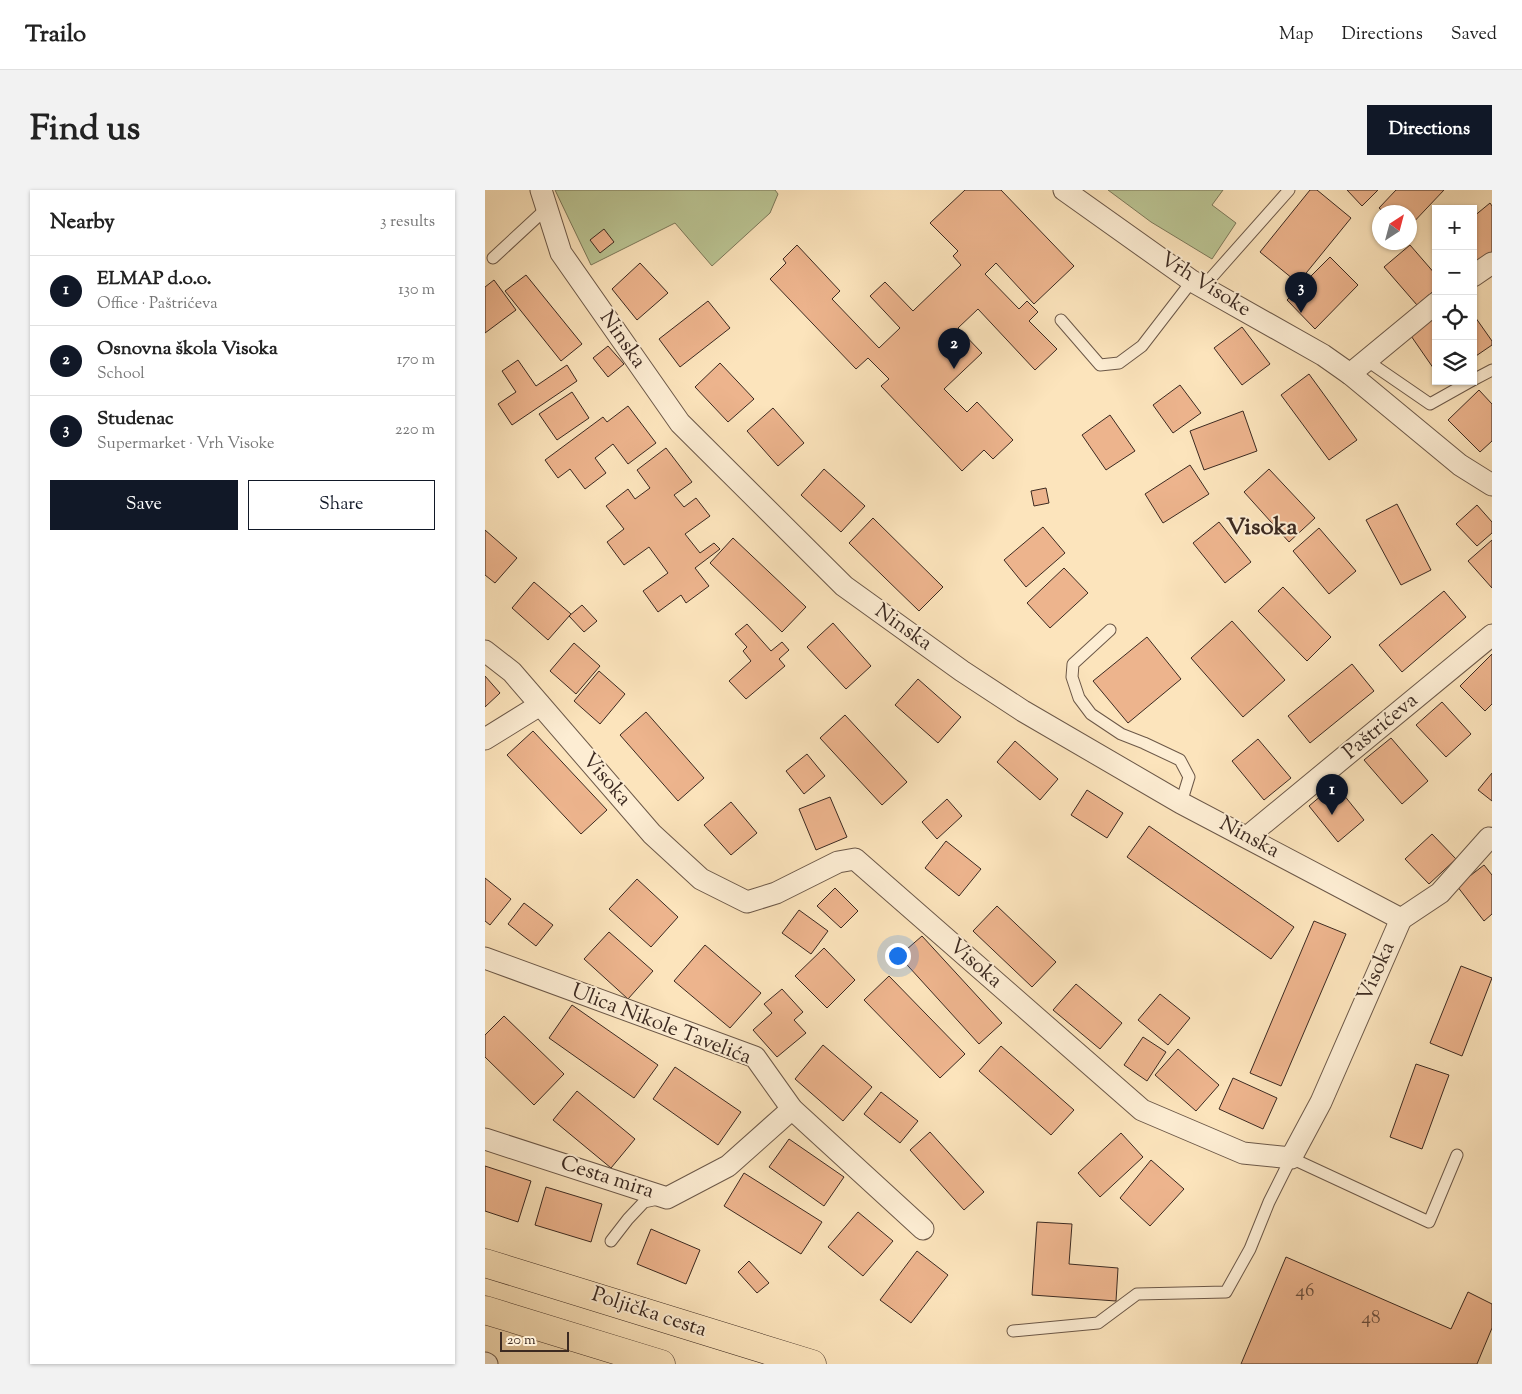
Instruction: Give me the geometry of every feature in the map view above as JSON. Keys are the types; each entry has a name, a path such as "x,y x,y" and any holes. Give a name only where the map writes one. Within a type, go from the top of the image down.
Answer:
{"main road":[{"name":"Poljička cesta","path":"485,1262 812,1364"},
{"path":"485,1310 661,1364"}],"street":[{"name":"Vrh Visoke","path":"1064,190 1143,255 1323,355 1358,367 1460,465 1492,484"},
{"name":"Ninska","path":"544,199 561,254 680,423 843,586 962,671 1023,711 1181,803 1401,919"},
{"path":"1477,273 1492,263"},
{"path":"1358,367 1432,306"},
{"name":"Paštrićeva","path":"1247,837 1492,635"},
{"name":"Visoka","path":"485,651 512,672 652,834 701,879 747,902 776,893 838,862 855,859 1142,1110 1243,1154 1291,1158 1321,1102 1401,919"},
{"path":"485,739 539,705"},
{"path":"1401,919 1440,893 1489,838 1492,840"},
{"name":"Ulica Nikole Tavelića","path":"485,958 755,1057 792,1108 923,1229"},
{"name":"Cesta mira","path":"485,1139 667,1198 728,1166 792,1108"}],"lane":[{"path":"1061,320 1100,365 1119,363 1142,346 1197,284 1289,190"},
{"path":"493,258 544,199"},
{"name":"Vrh Visoke","path":"1358,367 1430,404 1465,385"},
{"name":"Vrh Visoke","path":"1477,378 1492,370"},
{"path":"1110,630 1073,664 1072,677 1079,698 1091,714 1121,734 1180,760 1189,777 1181,803"},
{"path":"1013,1331 1098,1323 1137,1294 1226,1292 1250,1249 1269,1202 1291,1158 1429,1222 1457,1155"},
{"path":"611,1241 627,1219 644,1202 667,1198"}],"green space":[{"path":"555,190 775,190 778,194 770,213 712,266 675,223 591,265"},
{"path":"1108,190 1223,190 1212,205 1236,223 1212,259 1151,222"}],"building":[{"path":"965,190 1001,190 1074,266 1034,304 996,263 985,274 1019,309 1027,301 1038,312 1029,321 1057,349 1035,370 978,309 958,328 982,353 944,389 967,412 977,402 1013,440 993,459 984,450 962,471 881,386 889,379 868,358 856,369 770,279 786,263 783,259 797,245 840,291 832,299 879,348 900,328 870,296 885,282 913,311 961,265 953,256 958,251 930,223"},
{"path":"1310,190 1317,190 1351,218 1298,283 1260,252"},
{"path":"1347,190 1378,190 1362,206"},
{"path":"1396,190 1444,190 1417,219 1417,205 1382,205"},
{"path":"1490,203 1492,206 1492,255 1477,267 1477,250 1477,214"},
{"path":"604,229 614,242 600,253 590,240"},
{"path":"1404,250 1414,250 1432,270 1432,292 1417,305 1384,267"},
{"path":"1330,257 1358,285 1315,329 1287,300"},
{"path":"640,263 668,293 637,320 612,289"},
{"path":"526,275 582,344 561,361 505,291"},
{"path":"494,280 516,310 485,333 485,287"},
{"path":"708,301 730,328 680,367 659,339"},
{"path":"1432,318 1432,366 1409,333"},
{"path":"1477,320 1492,341 1492,345 1477,355"},
{"path":"1242,327 1270,364 1242,385 1214,348"},
{"path":"608,346 624,364 608,377 593,358"},
{"path":"518,360 536,386 567,365 577,381 512,425 498,404 516,392 502,371"},
{"path":"720,363 754,399 728,422 695,387"},
{"path":"1309,374 1357,440 1329,460 1281,395"},
{"path":"1180,385 1201,413 1173,433 1153,405"},
{"path":"1479,390 1492,404 1492,441 1480,452 1448,420"},
{"path":"572,392 589,418 557,440 539,414"},
{"path":"628,406 656,443 628,464 613,444 595,458 606,473 585,489 570,469 558,478 545,460 603,417 607,422"},
{"path":"773,408 804,443 778,466 747,431"},
{"path":"1243,411 1257,451 1204,470 1190,431"},
{"path":"1110,415 1135,451 1106,470 1082,435"},
{"path":"666,448 692,482 674,495 684,507 696,498 710,516 685,534 700,553 714,543 720,549 695,568 709,586 686,603 681,595 658,612 643,591 668,573 649,547 624,565 607,542 624,529 606,506 628,489 635,499 650,488 637,470"},
{"path":"1190,465 1209,494 1163,523 1145,494"},
{"path":"824,469 865,506 841,532 801,495"},
{"path":"1269,469 1315,518 1289,542 1244,492"},
{"path":"1046,488 1049,503 1034,506 1031,491"},
{"path":"1397,504 1431,570 1401,585 1366,520"},
{"path":"1477,505 1492,522 1492,533 1477,546 1456,524"},
{"path":"873,518 943,587 919,611 849,543"},
{"path":"1219,522 1251,562 1225,583 1193,543"},
{"path":"1043,527 1065,553 1026,587 1004,560"},
{"path":"1319,528 1356,571 1329,594 1293,551"},
{"path":"485,530 517,558 495,583 485,575"},
{"path":"733,538 806,607 782,632 710,563"},
{"path":"1492,540 1492,588 1468,561"},
{"path":"1064,568 1088,593 1050,628 1027,603"},
{"path":"534,582 571,614 548,640 512,608"},
{"path":"1283,587 1331,637 1307,661 1258,611"},
{"path":"1444,591 1466,617 1402,672 1379,645"},
{"path":"582,605 597,621 584,632 569,616"},
{"path":"1232,621 1285,680 1243,717 1191,658"},
{"path":"833,623 871,666 846,689 807,647"},
{"path":"747,624 771,651 782,642 789,650 779,659 785,666 746,699 729,681 751,661 743,651 747,647 735,634"},
{"path":"1147,637 1181,679 1128,723 1093,681"},
{"path":"574,643 600,666 576,694 550,671"},
{"path":"1492,654 1492,704 1485,711 1460,686"},
{"path":"1352,664 1374,691 1310,743 1288,716"},
{"path":"599,671 625,694 600,724 574,701"},
{"path":"485,676 500,693 485,707"},
{"path":"918,679 961,717 938,743 895,705"},
{"path":"1442,702 1471,734 1446,757 1416,725"},
{"path":"646,712 704,778 678,801 620,735"},
{"path":"845,715 907,782 882,805 820,738"},
{"path":"533,731 607,810 581,834 507,755"},
{"path":"1391,738 1428,781 1402,804 1364,760"},
{"path":"1258,739 1291,778 1264,800 1232,761"},
{"path":"1015,741 1058,779 1040,800 997,762"},
{"path":"807,754 825,776 804,794 786,771"},
{"path":"1492,773 1492,801 1478,790"},
{"path":"1335,784 1364,820 1338,842 1309,806"},
{"path":"1087,790 1123,813 1107,838 1071,815"},
{"path":"830,797 847,837 816,850 799,809"},
{"path":"947,799 962,816 937,839 922,822"},
{"path":"731,802 757,833 731,855 704,825"},
{"path":"1149,826 1294,927 1271,959 1127,857"},
{"path":"1432,834 1456,859 1429,884 1405,859"},
{"path":"946,841 981,869 959,896 925,868"},
{"path":"1484,865 1492,875 1492,914 1484,921 1457,886"},
{"path":"485,878 511,899 490,925 485,921"},
{"path":"637,879 678,917 651,947 609,909"},
{"path":"835,888 858,911 841,928 817,906"},
{"path":"524,903 553,925 536,946 508,924"},
{"path":"997,906 1056,962 1032,987 973,931"},
{"path":"799,910 828,931 811,954 782,933"},
{"path":"1314,921 1346,934 1281,1086 1250,1073"},
{"path":"609,932 653,971 628,999 584,959"},
{"path":"922,936 1002,1023 979,1044 899,956"},
{"path":"705,945 761,993 730,1028 674,981"},
{"path":"824,948 855,980 827,1008 795,976"},
{"path":"1461,966 1492,978 1462,1056 1430,1043"},
{"path":"889,976 965,1054 940,1078 864,1000"},
{"path":"1076,984 1122,1023 1100,1049 1053,1010"},
{"path":"782,989 803,1012 794,1020 806,1033 777,1057 753,1030 772,1013 764,1004"},
{"path":"1160,994 1190,1018 1168,1045 1138,1020"},
{"path":"572,1005 658,1065 634,1098 549,1038"},
{"path":"504,1016 564,1074 534,1105 485,1057 485,1035"},
{"path":"1143,1037 1166,1052 1147,1081 1124,1065"},
{"path":"823,1045 872,1087 843,1121 795,1079"},
{"path":"1001,1046 1074,1110 1051,1135 979,1071"},
{"path":"1178,1049 1219,1085 1196,1111 1155,1075"},
{"path":"1416,1064 1449,1075 1422,1149 1390,1137"},
{"path":"675,1067 741,1112 718,1145 653,1099"},
{"path":"1233,1078 1277,1098 1263,1129 1219,1109"},
{"path":"577,1091 635,1139 611,1168 553,1120"},
{"path":"881,1092 918,1121 900,1143 864,1114"},
{"path":"930,1132 984,1192 964,1210 910,1150"},
{"path":"1121,1133 1143,1157 1100,1197 1078,1173"},
{"path":"789,1139 844,1177 824,1206 769,1167"},
{"path":"1151,1160 1184,1189 1150,1226 1120,1198"},
{"path":"485,1166 531,1181 518,1222 485,1211"},
{"path":"744,1173 822,1222 801,1254 724,1206"},
{"path":"546,1187 602,1204 591,1242 535,1225"},
{"path":"858,1212 893,1241 863,1276 828,1247"},
{"path":"1037,1222 1072,1224 1069,1264 1118,1268 1116,1301 1032,1295"},
{"path":"651,1229 700,1250 686,1284 637,1264"},
{"path":"917,1251 948,1275 911,1323 880,1300"},
{"path":"1286,1257 1451,1329 1468,1292 1492,1304 1492,1328 1477,1364 1241,1364"},
{"path":"749,1261 769,1283 757,1293 738,1272"}],"place":[{"name":"Studenac","path":"1301,313"},
{"name":"Osnovna škola Visoka","path":"954,369"},
{"name":"ELMAP d.o.o.","path":"1332,815"}],"district":[{"name":"Visoka","path":"1262,528"}]}
